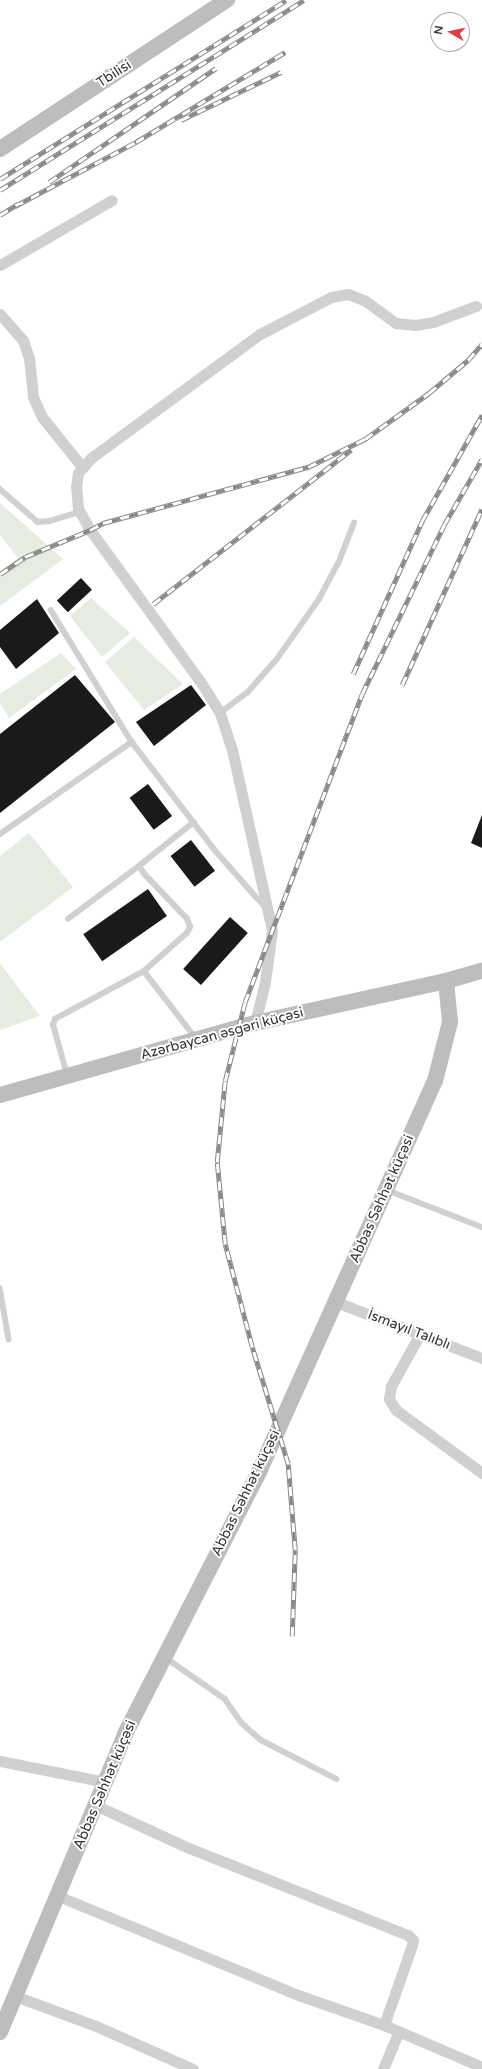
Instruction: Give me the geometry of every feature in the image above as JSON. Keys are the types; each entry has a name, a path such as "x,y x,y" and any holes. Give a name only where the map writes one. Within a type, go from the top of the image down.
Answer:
{"main road":[{"name":"Tbilisi","path":"0,149 227,0"},
{"path":"446,982 482,970"},
{"name":"Azərbaycan əsgəri küçəsi","path":"0,1095 255,1023 446,982"},
{"name":"Abbas Səhhət küçəsi","path":"0,2032 125,1734 258,1472 435,1081 450,1022 446,982"}],"street":[{"path":"0,265 112,200"},
{"path":"255,1023 265,982 272,930 232,750 220,712 202,684 90,530 78,508 76,487 78,473 91,458 260,334 331,297 348,294 364,300 396,323 415,325 433,322 476,306"},
{"path":"0,314 23,340 29,358 33,397 42,417 83,468"},
{"name":"İsmayıl Talıblı","path":"336,1302 482,1358"},
{"path":"420,1334 391,1386 389,1400 396,1410 482,1473"},
{"path":"0,1761 105,1782"},
{"path":"95,1805 189,1848 408,1935 413,1940 412,1945 384,2025"},
{"path":"58,1896 294,1993 399,2031 482,2067"},
{"path":"15,1996 96,2026 194,2069"},
{"path":"383,2069 399,2031"}],"lane":[{"path":"0,489 38,522 50,521 80,512"},
{"path":"220,712 247,693 281,653 319,599 338,564 354,523"},
{"path":"51,610 132,742 215,850 268,910"},
{"path":"0,834 132,742"},
{"path":"68,918 139,866 194,822"},
{"path":"68,1076 53,1026 55,1019 144,970 187,933 190,926 187,919 144,874 139,866"},
{"path":"144,970 196,1039"},
{"path":"386,1190 482,1227"},
{"path":"0,1288 9,1339"},
{"path":"164,1656 225,1699 242,1723 261,1740 336,1780"}],"shaded area":[{"path":"0,503 63,559 0,606 0,572 18,558 0,535"},
{"path":"91,598 130,633 102,657 70,616"},
{"path":"134,637 183,684 144,710 105,662"},
{"path":"61,653 76,669 9,718 0,703 0,694"},
{"path":"29,833 73,887 0,942 0,856"},
{"path":"0,963 40,1016 0,1030"}],"building":[{"path":"81,578 92,590 68,612 57,601"},
{"path":"37,599 59,633 16,669 0,647 0,630"},
{"path":"75,675 115,722 0,813 0,734"},
{"path":"191,685 206,705 154,746 136,722"},
{"path":"148,784 172,816 154,830 130,798"},
{"path":"482,815 482,848 471,843"},
{"path":"191,840 215,871 195,887 171,856"},
{"path":"148,889 167,916 102,961 83,934"},
{"path":"230,917 248,933 201,985 183,969"}],"railway":[{"path":"0,179 286,0"},
{"path":"0,190 304,0"},
{"path":"15,206 136,142 285,52"},
{"path":"49,182 216,68"},
{"path":"181,120 281,72"},
{"path":"0,215 19,203"},
{"path":"0,574 25,557 90,530 103,523 308,467 365,439 429,393 468,360 482,344"},
{"path":"353,674 422,521 482,415"},
{"path":"153,604 351,450"},
{"path":"292,1636 295,1550 288,1464 252,1347 225,1244 217,1162 225,1081 245,1002 362,694 444,525 482,459"},
{"path":"402,685 482,509"}]}
